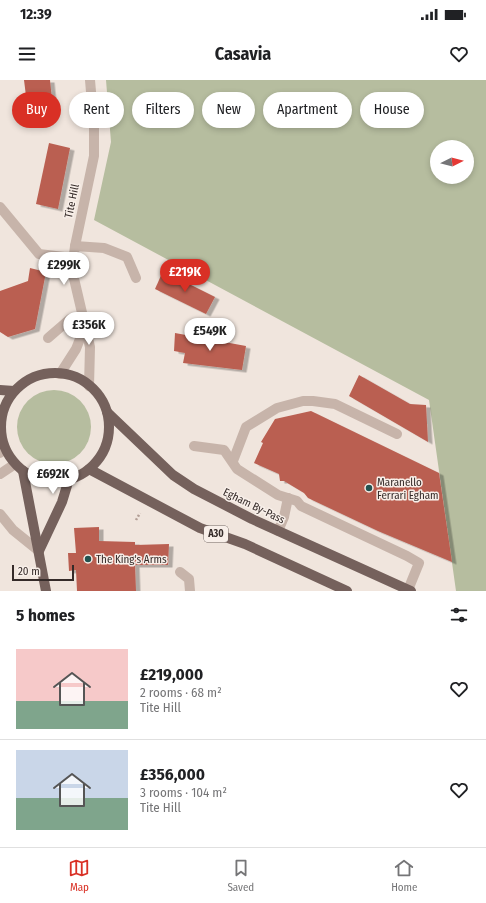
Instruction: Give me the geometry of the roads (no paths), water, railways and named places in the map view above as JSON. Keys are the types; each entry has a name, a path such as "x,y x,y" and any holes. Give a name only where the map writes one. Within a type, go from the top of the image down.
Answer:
{"main road":[{"path":"60,374 74,377 89,386 102,402 107,412 109,426 107,440 98,461 77,477 49,480 37,478 23,471 15,464 3,451 1,430 5,408 14,391 36,377 60,374"},
{"path":"0,390 14,391"},
{"name":"Egham By-Pass","path":"107,412 178,478 209,497 278,531 410,590"},
{"name":"A30","path":"89,469 200,528 245,544 347,591"},
{"path":"23,471 40,551 46,591"},
{"path":"40,551 62,502 69,479"}],"street":[{"name":"Tite Hill","path":"89,386 90,347 72,270 72,258 94,156 94,127 90,80"},
{"path":"0,207 39,254 72,258"},
{"path":"74,246 104,248 127,258 136,278"},
{"path":"48,338 70,319 84,322 76,349 60,374"},
{"path":"233,461 246,427 277,408 303,401 334,404 397,434"},
{"path":"194,446 224,450 233,461 237,469 278,495 297,501 301,506 419,563 410,590"},
{"path":"0,474 15,464"},
{"path":"278,531 284,517 288,498"},
{"path":"0,514 13,530 40,551"},
{"path":"180,572 189,578 190,591"}],"place":[{"name":"Maranello Ferrari Egham","path":"369,488"},
{"name":"The King's Arms","path":"88,559"}]}
